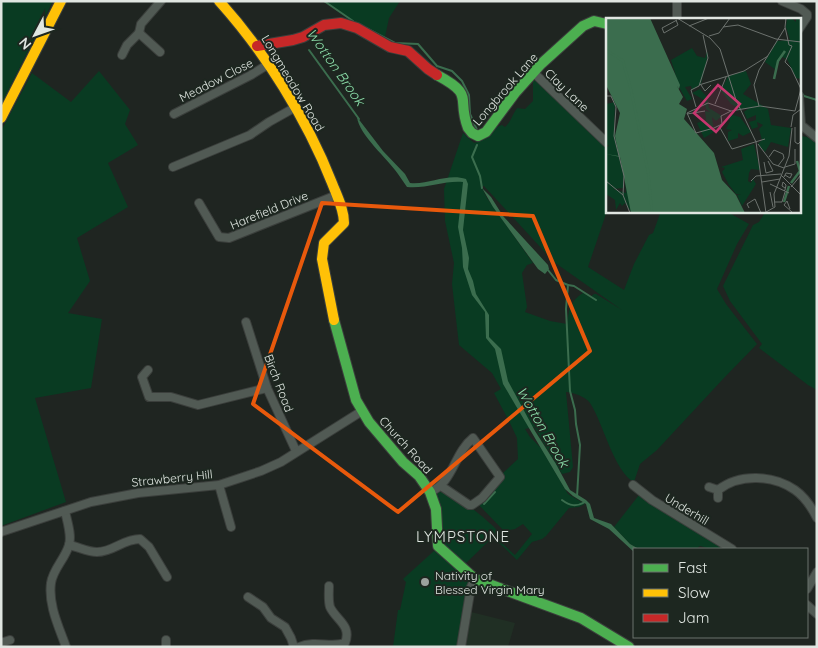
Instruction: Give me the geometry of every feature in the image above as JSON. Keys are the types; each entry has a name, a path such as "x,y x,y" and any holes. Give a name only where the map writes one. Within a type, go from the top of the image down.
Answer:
{"main road":[{"path":"1,118 61,1"},
{"name":"Longmeadow Road","path":"219,1 240,23 306,126 344,213 344,223 324,243 322,260 330,306 356,400 362,411"},
{"name":"Longbrook Lane","path":"256,46 301,38 328,23 345,23 387,46 408,51 426,68 461,90 466,121 472,134 478,136 486,132 516,92 541,64 589,21 606,24"},
{"name":"Church Road","path":"362,411 369,422 430,492 436,509 438,546 475,579 582,618 629,647"}],"street":[{"path":"122,55 127,45 139,33 141,24 161,1"},
{"path":"676,1 677,18"},
{"path":"782,1 802,9 807,14 800,28"},
{"path":"139,33 160,52"},
{"name":"Meadow Close","path":"174,114 252,75 267,65"},
{"name":"Clay Lane","path":"534,73 606,142"},
{"path":"173,167 250,135 294,108"},
{"path":"800,110 801,125 817,138"},
{"name":"Harefield Drive","path":"199,203 219,236 229,238 336,195"},
{"name":"Birch Road","path":"246,322 267,388 296,452"},
{"path":"148,370 142,376 149,397 171,396 198,405 267,388"},
{"name":"Strawberry Hill","path":"1,532 92,502 123,495 219,485 281,462 362,411"},
{"path":"430,492 441,486 458,455 473,438 500,476 482,498 472,505 469,505 441,486"},
{"path":"718,490 724,485 753,477 776,481 800,494 817,518"},
{"path":"219,485 231,527"},
{"name":"Underhill","path":"633,485 652,500 730,548"},
{"path":"709,487 718,490"},
{"path":"718,490 718,498"},
{"path":"65,511 70,533 69,545 54,573 51,584 51,597 66,647"},
{"path":"69,545 98,552 108,550 129,539 140,539 149,547 167,577"},
{"path":"808,587 817,572"},
{"path":"461,647 471,587 475,579"},
{"path":"299,647 312,643 340,645 345,642 347,637 346,627 332,610 329,599 329,586"},
{"path":"248,597 263,606 271,618 285,627 294,647"},
{"path":"1,643 10,640"}],"highlighted area":[{"path":"322,203 533,216 590,351 398,512 253,404"}],"shaded area":[{"path":"1,1 53,1 1,105"},
{"path":"324,1 400,1 389,18 385,37 346,17"},
{"path":"99,71 130,110 125,124 138,145 108,163 128,207 77,238 90,281 68,313 102,319 91,388 35,398 66,502 1,526 1,131 32,73 71,102"},
{"path":"533,81 539,81 606,148 607,212 588,267 624,290 634,264 649,235 653,233 661,212 728,212 749,224 737,244 717,289 726,304 757,344 657,450 640,464 634,482 627,477 615,458 590,403 579,395 566,392 573,467 570,472 562,474 534,427 525,429 541,448 568,494 585,504 569,508 546,536 532,542 517,560 493,537 464,565 441,544 436,494 438,492 460,500 477,512 496,529 497,532 494,536 515,555 532,534 523,524 515,529 504,531 477,503 518,459 517,438 494,393 501,389 492,373 459,345 452,284 454,263 445,221 444,189 463,133 474,143 478,142 494,129 502,125 505,127 517,108 525,109 533,101","holes":["481,186 484,186 554,262 622,310 596,294 590,297 583,293 575,299 571,306 567,324 550,321 525,312 527,307 522,273 527,265 533,263 487,198"]},
{"path":"357,117 383,151 405,174 410,183 452,177 466,179 468,184 463,230 469,258 468,269 476,294 489,315 489,337 501,349 508,381 570,490 590,504 594,518 611,524 630,544 637,548 633,548 633,551 609,529 590,519 586,504 565,489 503,384 495,349 486,338 485,312 472,295 463,267 458,227 463,182 407,187 368,139"},
{"path":"801,136 807,137 817,143 817,390 759,348 762,344 730,301 723,286 753,225 759,222 765,212 800,212"},
{"path":"482,188 491,197 503,216 548,265 549,269 545,274 538,269 493,207"},
{"path":"639,495 676,520 726,548 700,546 697,548 637,548 630,544 614,527"},
{"path":"435,550 471,583 458,647 393,647 398,610 400,610 406,582 403,579"},
{"path":"471,612 515,623 508,647 464,647"}],"waterway":[{"path":"324,1 353,21"},
{"path":"366,28 395,43 418,44 437,66 452,71 462,81 469,95 470,114 477,130"},
{"name":"Wotton Brook","path":"309,50 359,119"},
{"path":"800,91 804,96 817,100"},
{"path":"477,145 472,157 480,176 482,188"},
{"path":"548,270 556,280 568,285 566,309 570,391 580,445 577,497"},
{"path":"568,285 574,286 596,300"},
{"path":"484,504 495,492"},
{"path":"562,500 573,505 585,502"}],"traffic: fast":[{"path":"437,75 449,82 461,93 468,128 478,136 486,132 515,93 541,64 583,26 594,21 606,24"},
{"path":"334,320 356,400 369,422 403,462 419,476 430,492 436,509 438,546 475,579 581,618 629,647"}],"traffic: slow":[{"path":"1,118 61,1"},
{"path":"219,1 253,42 283,87 322,159 340,203 344,223 324,243 322,259 334,320"}],"traffic: jam":[{"path":"257,46 293,40 303,37 324,25 341,23 357,28 390,47 408,51 437,75"}],"place":[{"name":"Nativity of Blessed Virgin Mary","path":"425,582"}],"district":[{"name":"LYMPSTONE","path":"463,536"}]}
